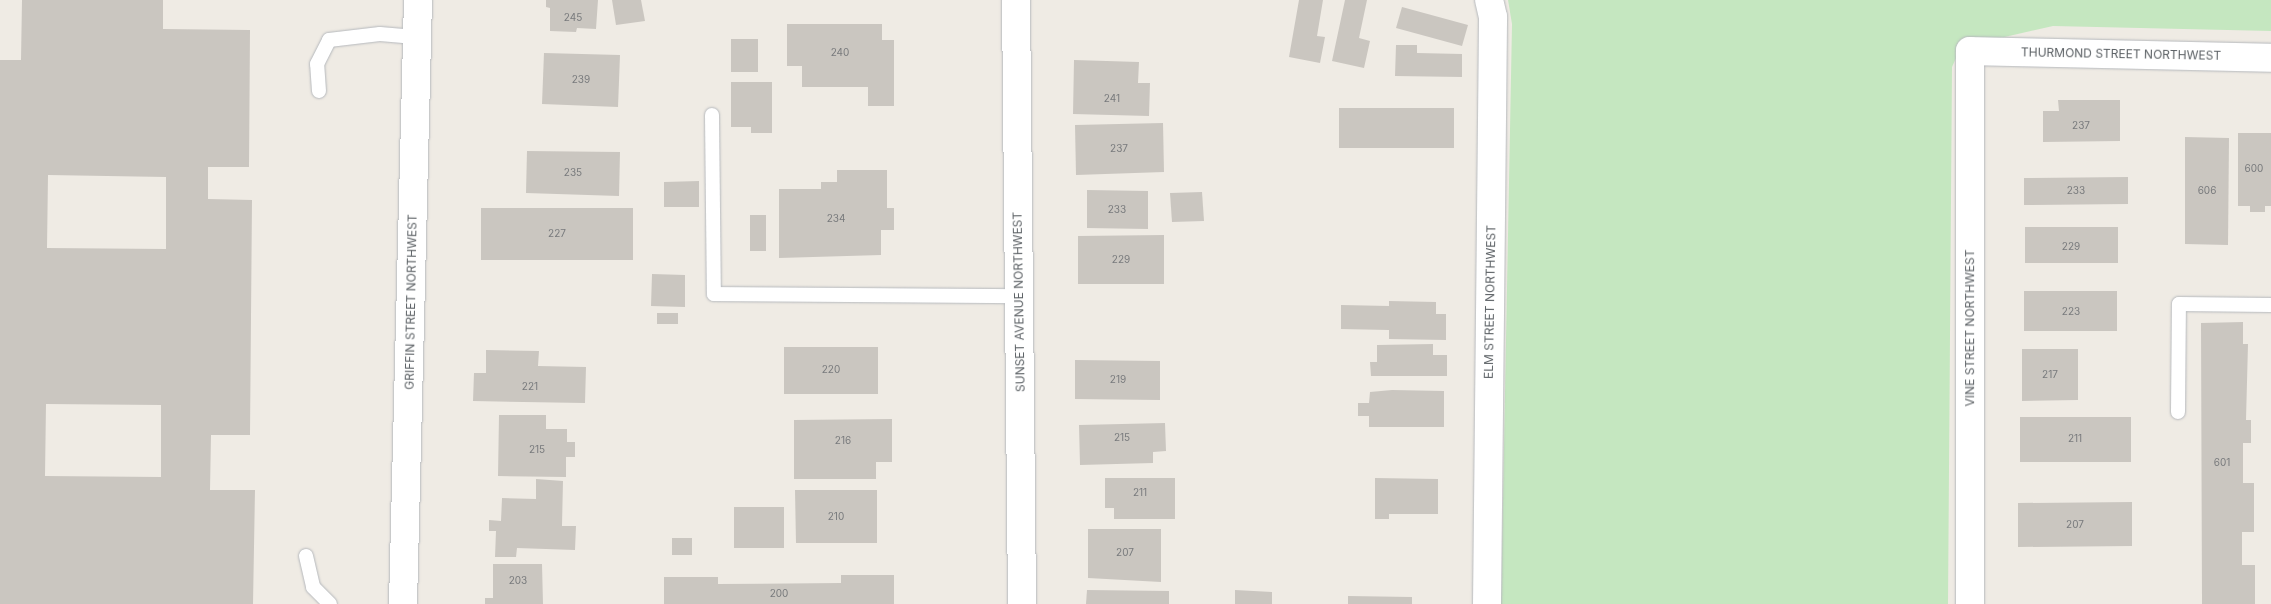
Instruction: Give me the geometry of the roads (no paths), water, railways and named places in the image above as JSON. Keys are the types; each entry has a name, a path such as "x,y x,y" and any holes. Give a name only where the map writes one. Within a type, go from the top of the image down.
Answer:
{"street":[{"name":"GRIFFIN STREET NORTHWEST","path":"404,604 418,0"},
{"name":"SUNSET AVENUE NORTHWEST","path":"1016,0 1022,604"},
{"name":"ELM STREET NORTHWEST","path":"1487,604 1493,17 1489,0"},
{"name":"THURMOND STREET NORTHWEST","path":"1970,51 2271,58"},
{"name":"VINE STREET NORTHWEST","path":"1970,51 1970,604"}],"lane":[{"path":"319,90 317,64 329,40 380,34 418,37"},
{"path":"712,115 714,294 1020,296"},
{"path":"2178,412 2179,304 2271,305"},
{"path":"306,556 313,587 330,604"}]}
